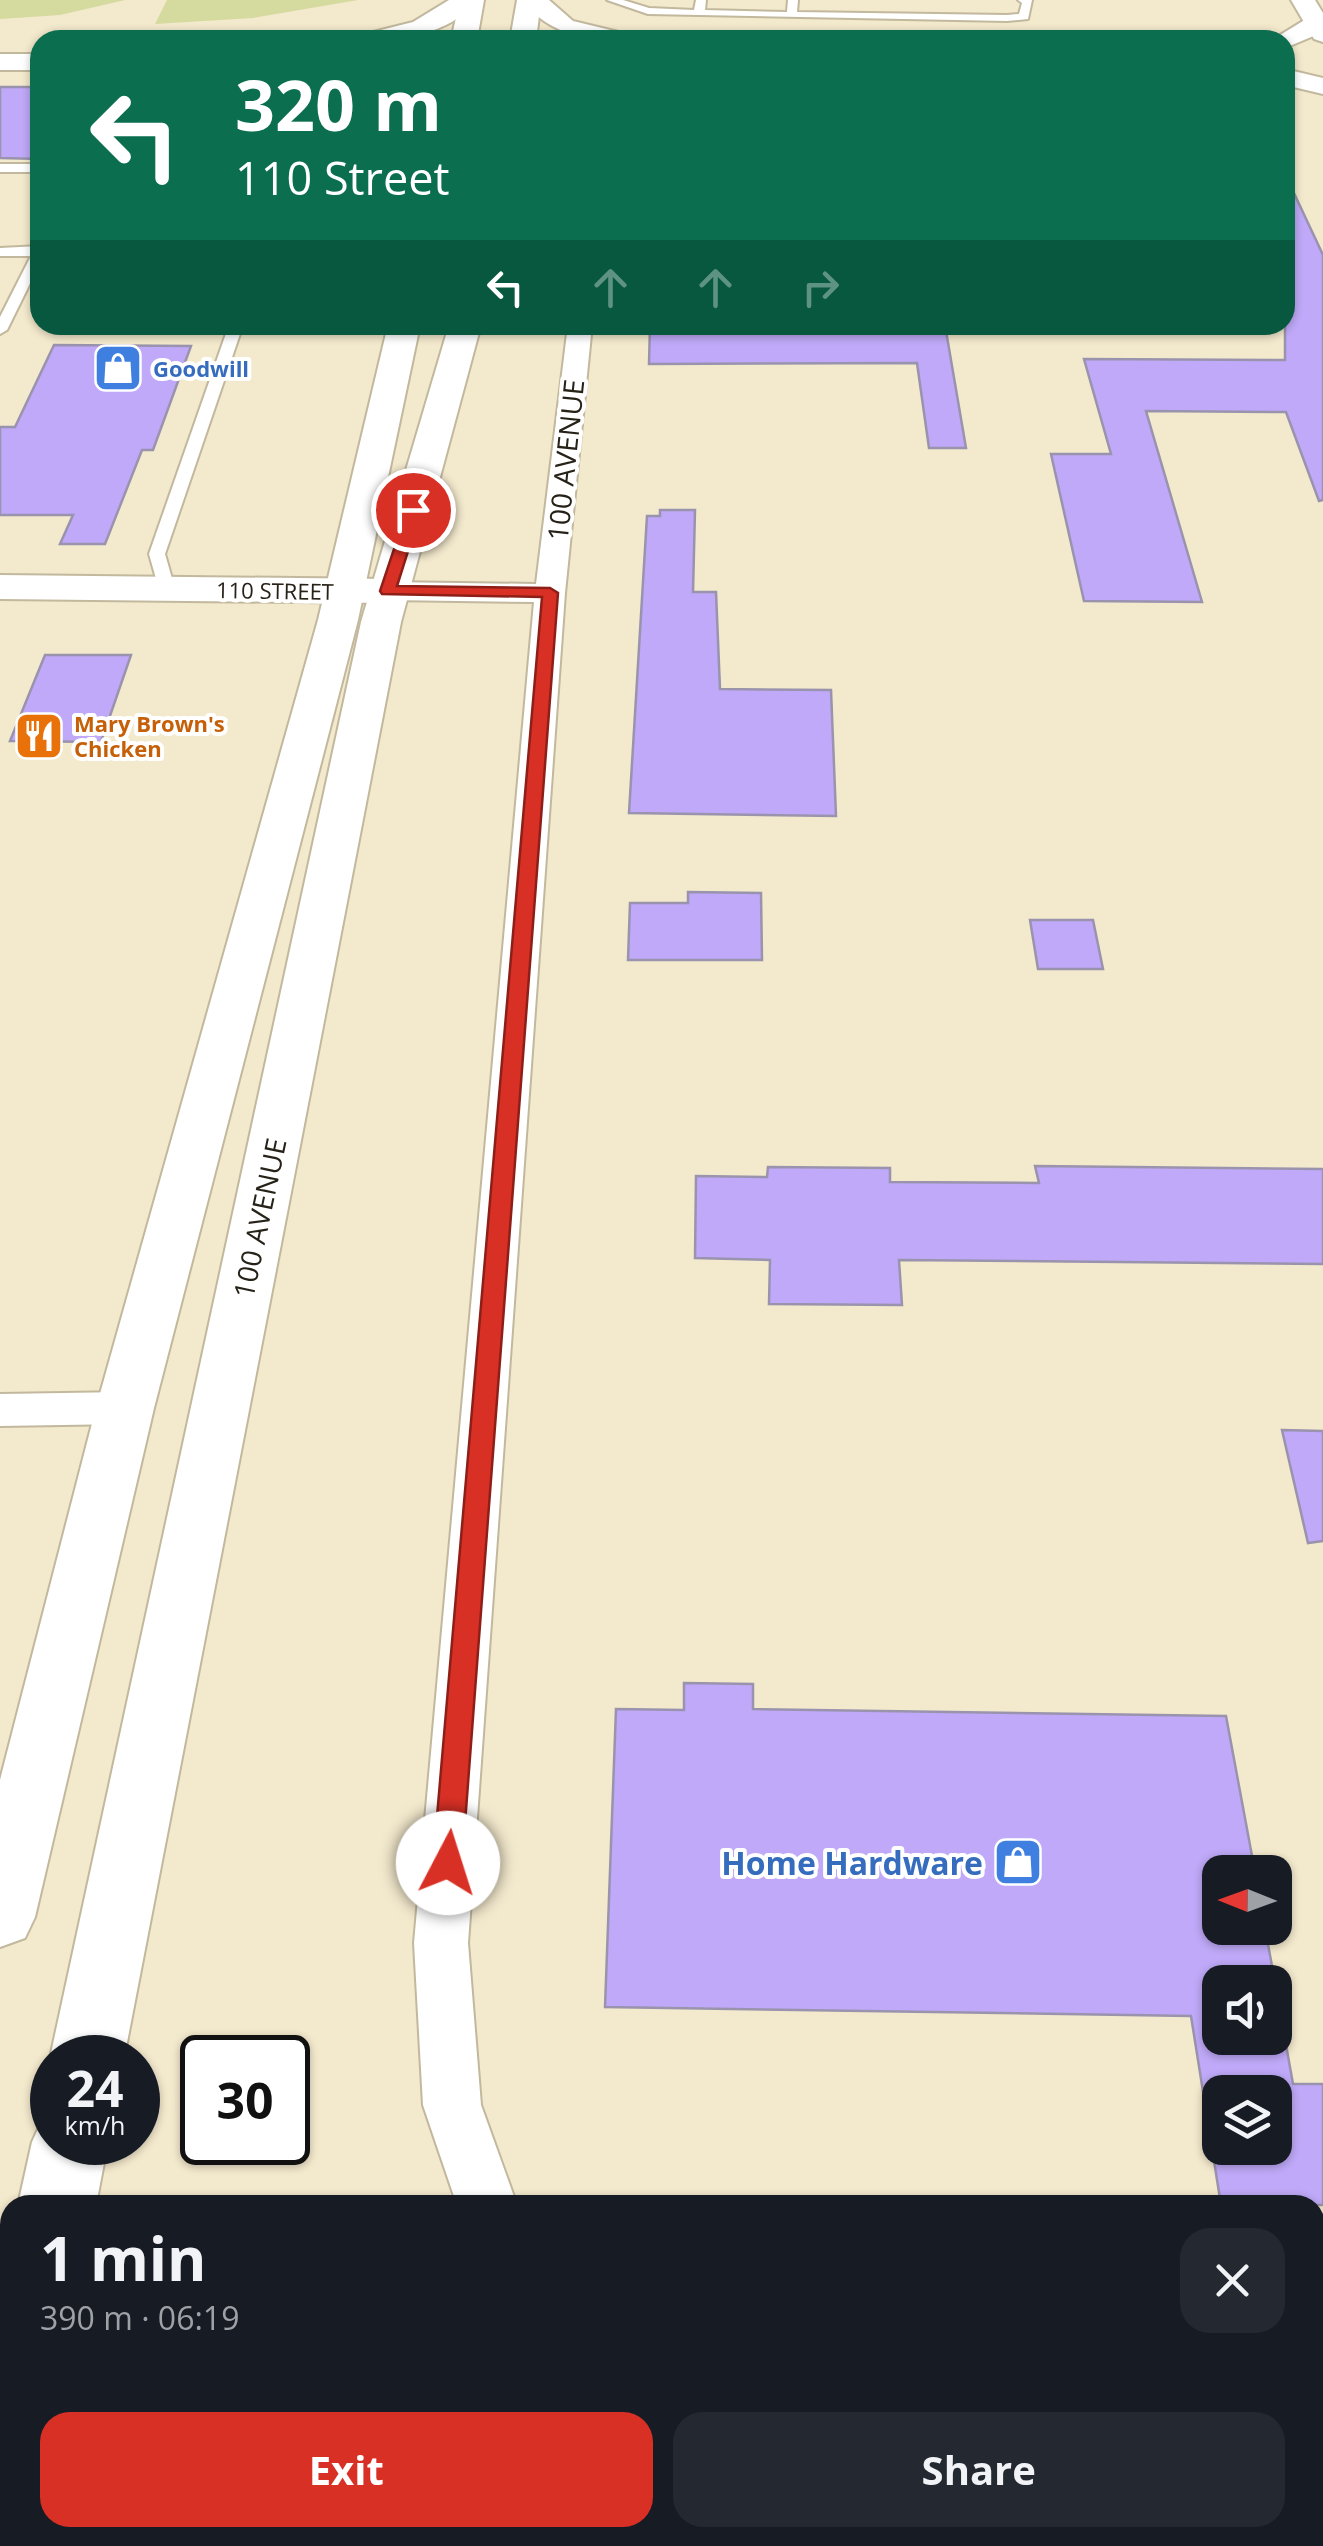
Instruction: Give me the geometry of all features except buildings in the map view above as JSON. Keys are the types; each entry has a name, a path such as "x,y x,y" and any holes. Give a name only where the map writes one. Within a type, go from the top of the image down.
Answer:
{"main road":[{"path":"413,30 469,0"},
{"path":"465,30 469,0"},
{"path":"502,30 506,0"},
{"path":"525,30 532,0 564,26 581,30"},
{"path":"0,49 30,49"},
{"path":"1295,51 1323,51"},
{"path":"0,63 30,64"},
{"path":"1295,65 1323,65"},
{"path":"1295,79 1323,86"},
{"name":"100 AVENUE","path":"91,2035 366,591 403,335"},
{"name":"100 AVENUE","path":"0,1917 125,1408 366,591 461,335"},
{"name":"110 STREET","path":"0,587 162,572 366,591"},
{"path":"59,2195 65,2165"}],"street":[{"name":"100 AVENUE","path":"484,2195 452,2105 441,1943 550,593 579,335"},
{"name":"110 STREET","path":"366,591 550,593"},
{"path":"0,1410 125,1408"}],"lane":[{"path":"612,0 648,11 699,14 1017,18 1026,13 1023,0"},
{"path":"699,14 701,0"},
{"path":"792,15 793,0"},
{"path":"0,168 30,168"},
{"path":"0,252 30,251"},
{"path":"0,330 30,284"},
{"path":"162,572 233,335"}],"green space":[{"path":"0,0 125,0 60,15 0,19"},
{"path":"167,0 358,0 253,18 155,24"}],"place":[{"name":"Goodwill","path":"118,368"},
{"name":"Mary Brown's Chicken","path":"39,736"},
{"name":"Home Hardware","path":"1018,1862"}],"route":[{"path":"413,510 388,591 550,593 448,1863"}]}
